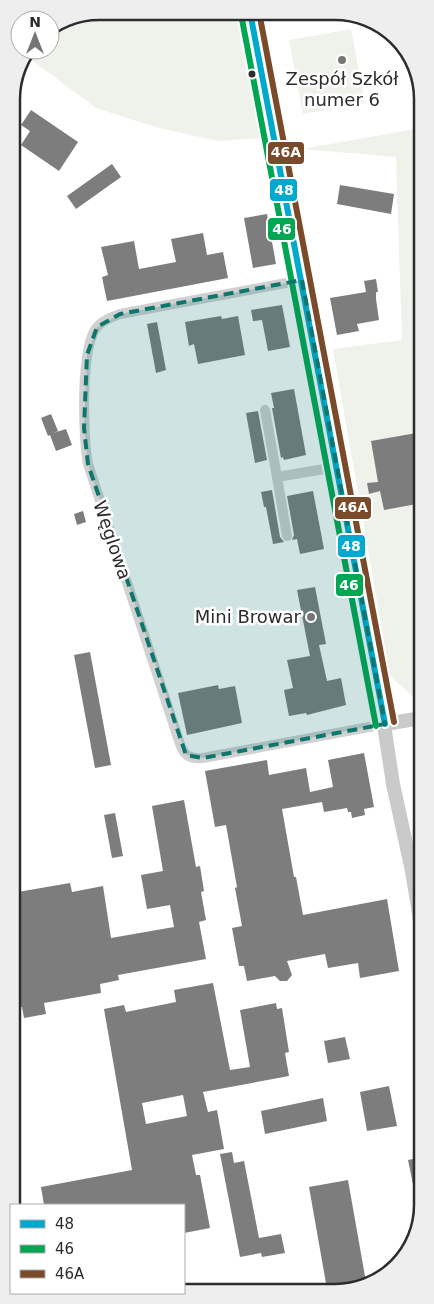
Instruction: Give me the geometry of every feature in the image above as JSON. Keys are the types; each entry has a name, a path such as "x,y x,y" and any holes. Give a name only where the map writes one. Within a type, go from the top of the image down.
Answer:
{"street":[{"path":"252,20 385,724 393,784 414,883"},
{"name":"Węglowa","path":"302,280 120,314 102,322 93,332 87,355 84,428 86,453 91,477 180,744 186,755 203,758 385,724"},
{"path":"264,410 287,536"},
{"path":"277,477 336,467"},
{"path":"385,724 414,719"}],"highlighted area":[{"path":"302,280 385,724 203,758 186,755 88,464 84,428 87,355 97,327 120,314"}],"shaded area":[{"path":"99,20 239,20 261,138 218,141 159,128 96,108 32,60 60,60 60,30 73,24"},
{"path":"351,29 365,103 303,114 289,40"},
{"path":"414,129 414,697 390,676 333,349 402,340 396,157 302,149"}],"building":[{"path":"31,110 78,142 59,171 21,145 30,131 21,125"},
{"path":"112,164 121,177 76,209 67,196"},
{"path":"340,185 394,194 391,214 337,204"},
{"path":"267,214 276,264 253,268 244,218"},
{"path":"203,233 207,255 223,252 228,278 107,301 102,277 108,275 101,247 134,241 139,269 176,262 171,239"},
{"path":"376,279 379,320 357,324 359,331 337,335 330,298 366,292 364,281"},
{"path":"282,305 290,347 268,351 262,320 253,321 251,310"},
{"path":"221,316 222,319 238,316 245,355 198,364 194,344 189,346 185,322"},
{"path":"157,322 166,370 156,373 147,324"},
{"path":"294,389 306,455 284,460 283,457 281,458 271,393"},
{"path":"258,411 267,460 255,463 246,413"},
{"path":"51,414 58,431 53,433 66,429 72,445 56,451 41,418"},
{"path":"414,433 414,504 384,510 380,491 369,494 367,483 378,482 371,441"},
{"path":"272,490 280,537 284,542 273,544 261,492"},
{"path":"313,491 324,549 300,554 297,539 292,540 294,535 287,496"},
{"path":"83,511 86,522 77,525 74,514"},
{"path":"315,587 326,644 319,645 327,681 341,678 346,705 307,715 306,713 289,716 284,690 293,688 287,660 310,656 297,590"},
{"path":"90,652 111,765 95,768 74,655"},
{"path":"218,685 219,689 235,686 242,723 187,735 178,693"},
{"path":"364,753 374,807 364,809 365,815 352,818 351,812 348,812 347,808 324,812 322,802 282,809 303,915 387,899 399,971 360,978 358,963 328,968 325,954 287,961 292,975 287,981 280,981 275,976 247,981 244,966 239,966 232,928 242,926 226,825 215,827 205,771 267,760 269,775 306,768 310,792 333,787 328,760"},
{"path":"184,800 196,867 200,866 204,891 201,892 206,920 199,922 206,959 118,975 119,980 100,984 101,993 44,1003 46,1014 24,1018 22,1007 20,1007 20,892 70,883 72,892 103,886 111,938 174,927 170,905 147,909 141,875 163,871 152,806"},
{"path":"115,813 123,856 112,858 104,815"},
{"path":"213,983 230,1070 250,1067 240,1010 276,1003 277,1009 282,1008 289,1052 285,1053 289,1076 203,1092 208,1112 217,1110 224,1149 192,1155 196,1175 200,1175 210,1228 185,1233 185,1204 44,1204 41,1187 132,1170 104,1009 124,1005 126,1012 176,1002 174,990","holes":["183,1095 187,1116 146,1124 142,1103"]},
{"path":"345,1037 350,1059 328,1063 324,1041"},
{"path":"389,1086 397,1126 367,1131 360,1092"},
{"path":"323,1098 327,1121 265,1134 261,1111"},
{"path":"232,1152 234,1163 244,1161 259,1238 281,1234 285,1253 262,1257 261,1253 240,1257 220,1154"},
{"path":"414,1159 414,1189 408,1160"},
{"path":"348,1180 365,1278 351,1282 326,1284 309,1187"}],"transit line":[{"name":"46","path":"242,20 376,726"},
{"name":"48","path":"252,20 385,724"},
{"name":"46A","path":"261,20 394,722"}],"place":[{"name":"Zespół Szkół numer 6","path":"342,60"},
{"name":"Mini Browar","path":"311,617"}]}
